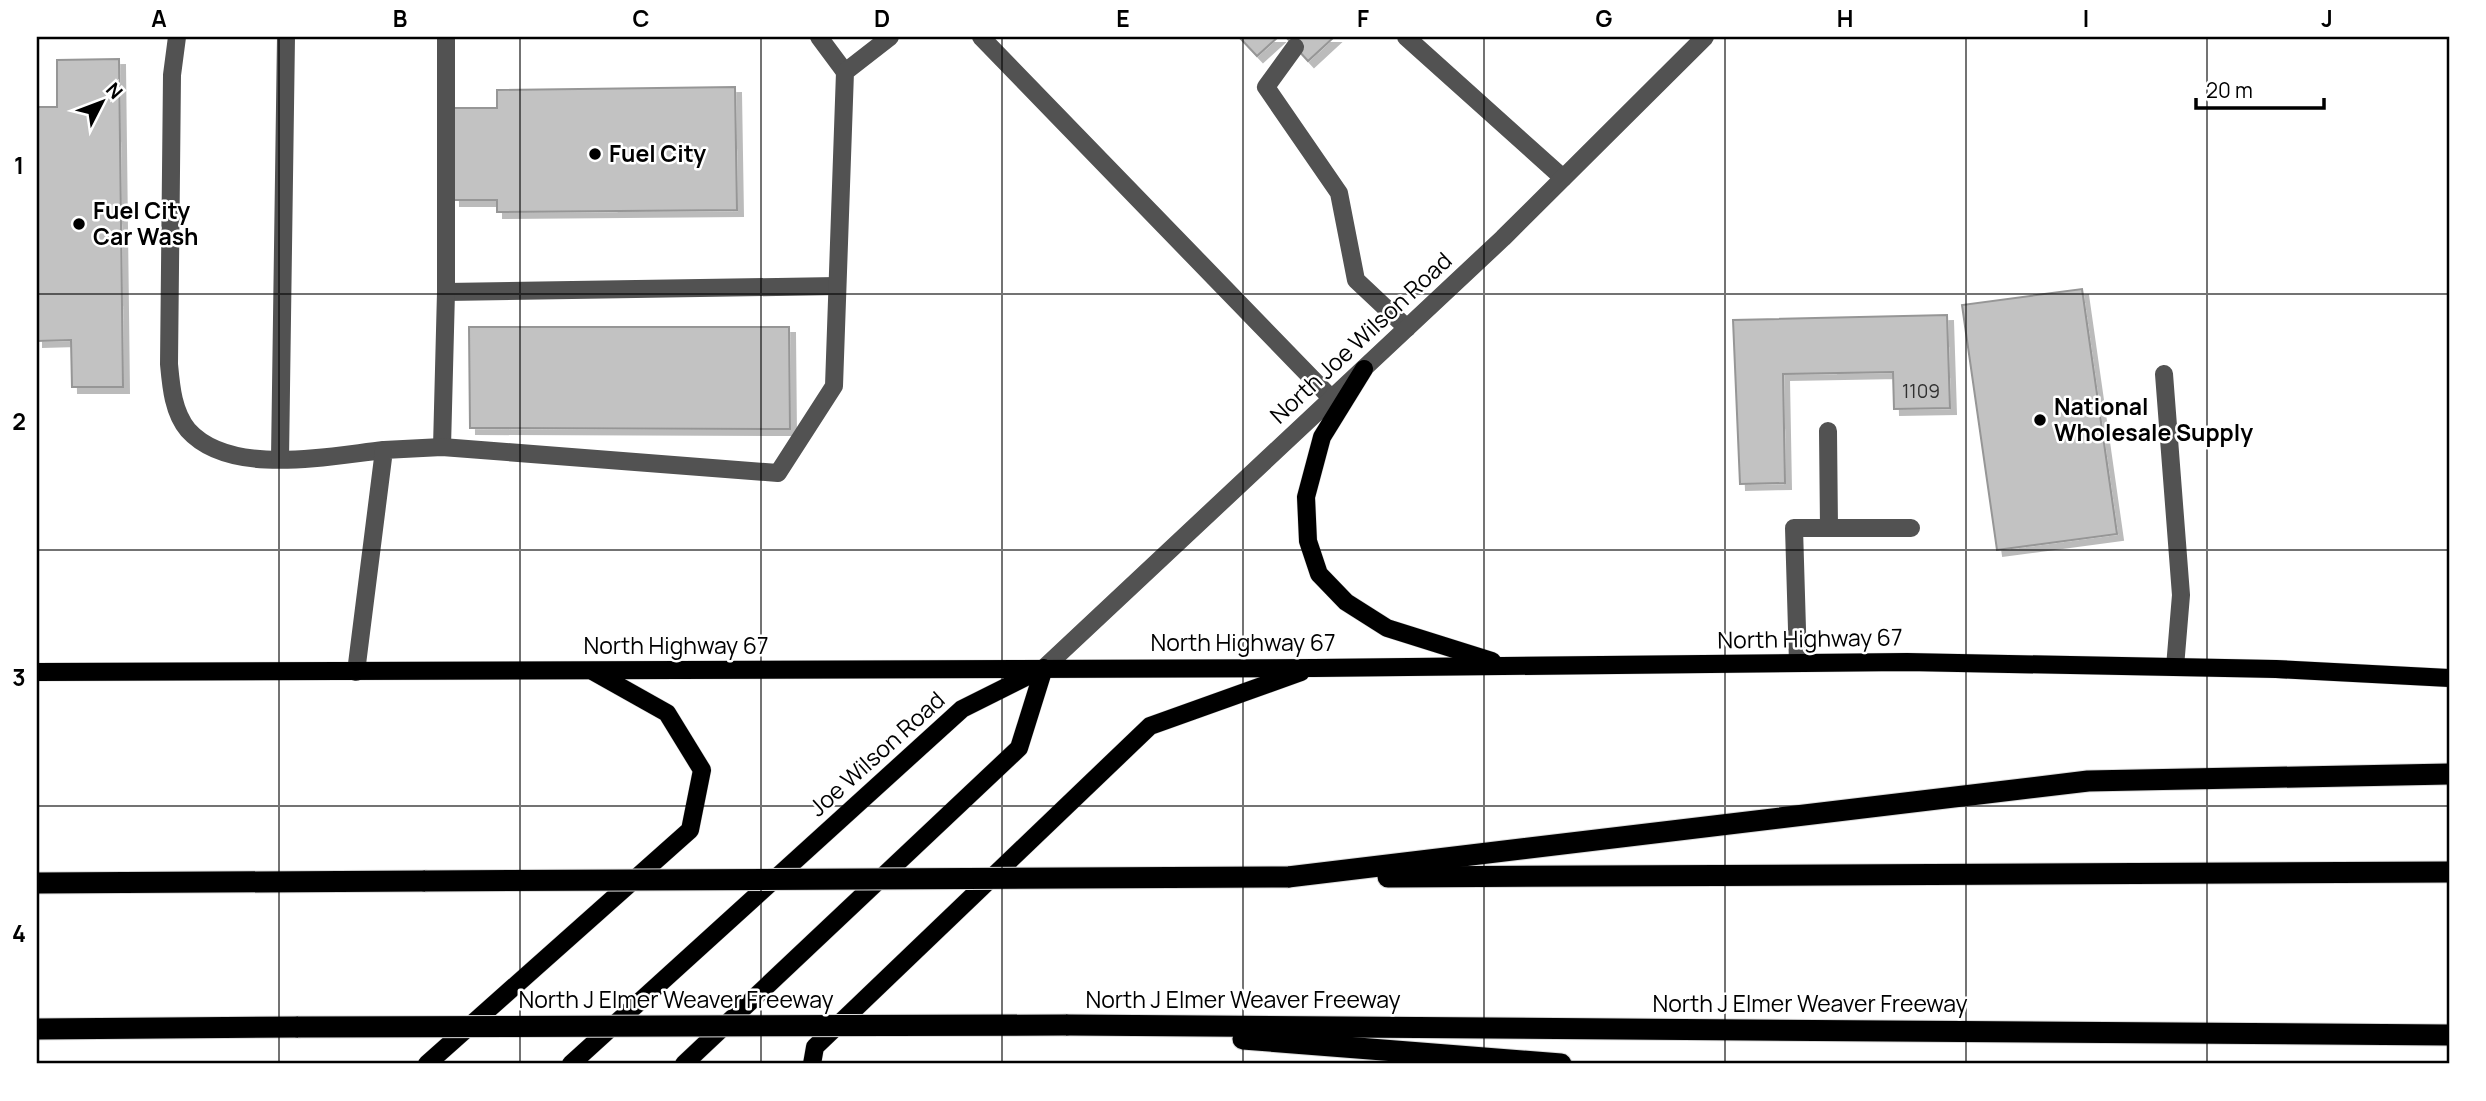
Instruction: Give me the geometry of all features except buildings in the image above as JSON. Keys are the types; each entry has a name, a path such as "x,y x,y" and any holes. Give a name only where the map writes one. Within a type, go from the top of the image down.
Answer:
{"highway":[{"path":"1288,877 2088,781 2449,774"},
{"path":"37,881 2449,872"},
{"path":"1066,1025 1561,1064"},
{"name":"North J Elmer Weaver Freeway","path":"37,1028 1066,1025 2449,1035"}],"main road":[{"path":"1364,369 1322,437 1306,497 1308,541 1319,574 1346,602 1387,628 1509,666"},
{"name":"North Highway 67","path":"37,672 593,672 1907,662 2276,669 2449,678"},
{"path":"684,1064 1019,748 1044,668"},
{"name":"Joe Wilson Road","path":"571,1064 962,709 1044,668"},
{"path":"812,1064 815,1047 1150,726 1314,668"},
{"path":"427,1064 690,830 702,770 667,713 593,672"}],"street":[{"path":"177,37 172,75 169,364 173,398 187,428 207,447 243,459 280,459 442,447 778,473 834,386 845,72 819,37"},
{"path":"280,459 286,37"},
{"path":"442,447 446,292 446,37"},
{"path":"845,72 890,37"},
{"path":"981,37 1332,399"},
{"path":"1406,37 1563,178"},
{"name":"North Joe Wilson Road","path":"1044,668 1407,328 1705,37"},
{"path":"1295,47 1266,87 1339,193 1356,280 1407,328"},
{"path":"446,292 837,286"},
{"path":"2164,374 2180,595 2175,667"},
{"path":"1828,430 1829,528"},
{"path":"356,672 384,450"},
{"path":"1798,663 1794,527 1910,528"}],"place":[{"name":"Fuel City","path":"595,154"},
{"name":"Fuel City Car Wash","path":"79,224"},
{"name":"National Wholesale Supply","path":"2040,420"}]}
